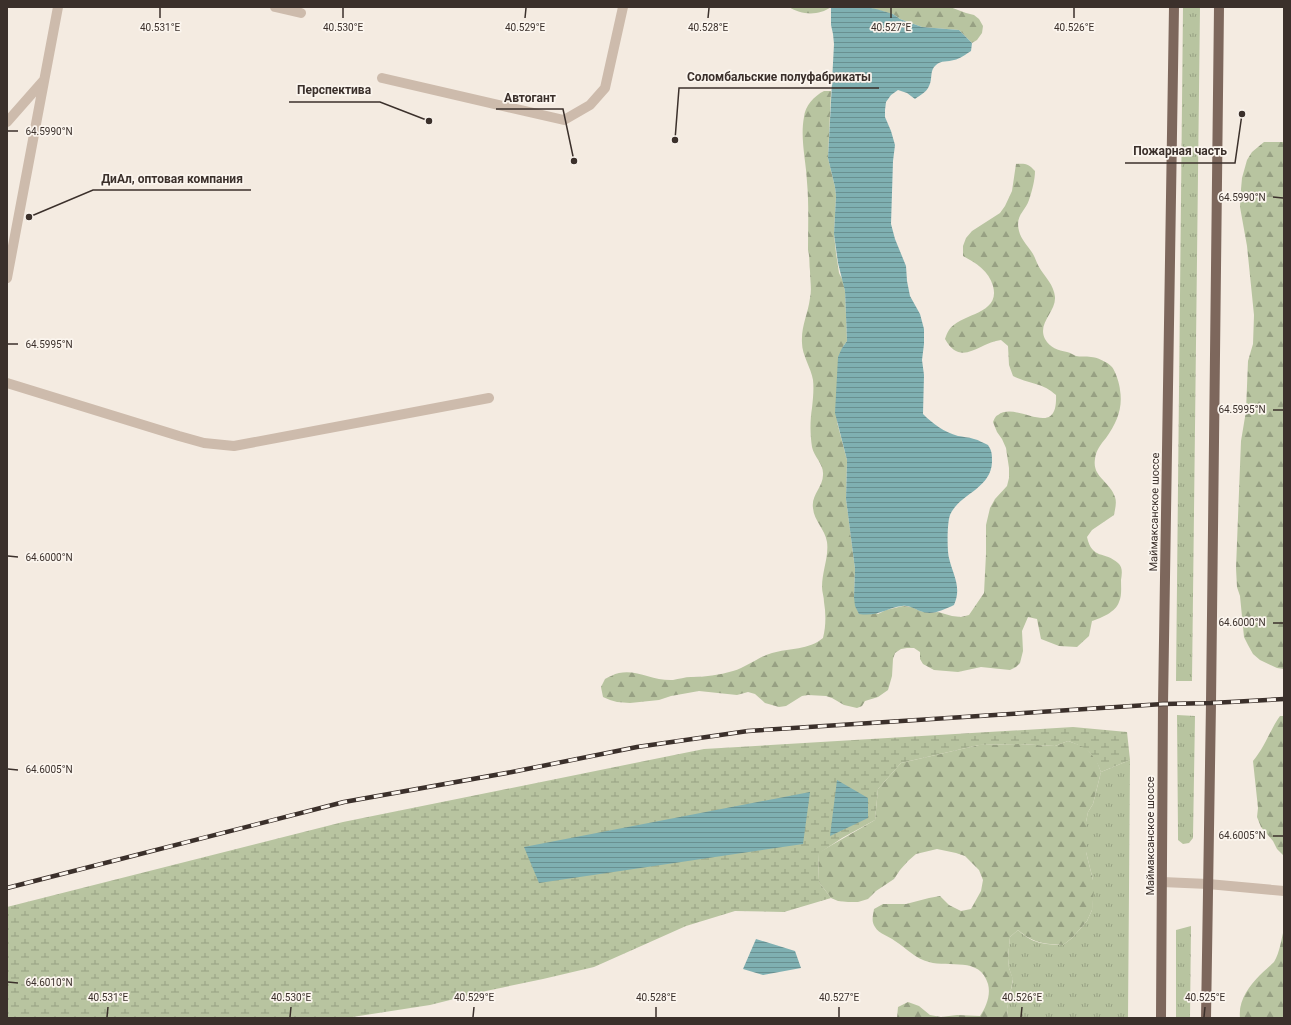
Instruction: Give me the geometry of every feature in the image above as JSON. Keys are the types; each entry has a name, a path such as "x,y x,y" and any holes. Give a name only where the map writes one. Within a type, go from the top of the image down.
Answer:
{"main road":[{"name":"Маймаксанское шоссе","path":"1161,1018 1163,696 1174,7"},
{"path":"1206,1018 1219,7"}],"lane":[{"path":"7,278 58,7"},
{"path":"275,7 301,13"},
{"path":"382,78 564,120 590,105 605,88 623,7"},
{"path":"7,122 44,80"},
{"path":"7,382 179,436 204,443 234,446 489,398"},
{"path":"1162,882 1208,884 1284,891"}],"green space":[{"path":"789,7 831,7 821,12 804,13"},
{"path":"866,7 950,7 974,15 979,19 983,26 982,33 977,40 972,43 959,30 922,27 900,19 893,14"},
{"path":"1183,7 1200,7 1192,681 1176,681"},
{"path":"824,91 831,91 828,158 836,196 834,234 836,253 839,273 843,281 845,291 847,341 842,348 837,422 847,460 846,499 855,569 854,597 878,614 886,610 903,606 912,607 929,613 938,612 961,617 969,615 984,593 986,525 990,508 995,499 1007,486 1009,478 1006,448 993,422 997,416 1006,412 1015,412 1044,418 1050,416 1055,409 1056,395 1040,385 1024,381 1013,376 1009,365 1008,346 1001,340 964,353 958,352 951,347 945,339 947,333 954,324 978,312 991,303 994,296 991,281 981,268 963,256 963,246 966,238 972,231 1000,213 1012,191 1016,164 1027,164 1035,171 1035,174 1029,200 1019,217 1018,226 1020,234 1051,285 1055,297 1053,308 1043,328 1045,339 1049,345 1057,349 1076,356 1096,358 1108,363 1116,374 1119,385 1121,397 1120,409 1113,427 1098,450 1095,459 1096,470 1113,492 1115,497 1116,504 1114,515 1092,530 1087,537 1092,549 1113,559 1121,566 1122,573 1120,600 1112,612 1092,621 1089,636 1077,647 1059,646 1041,639 1037,619 1028,617 1022,631 1023,651 1020,663 1010,670 981,667 958,672 934,670 923,664 920,659 920,652 914,648 901,649 895,653 893,659 892,676 888,690 878,697 865,701 862,706 857,708 844,705 826,696 808,695 802,696 786,706 779,707 765,703 755,694 748,692 737,695 699,691 671,696 659,700 630,703 610,700 603,697 601,687 605,679 617,673 626,672 666,680 717,675 738,669 778,651 812,645 823,638 825,616 822,587 827,553 827,542 826,537 815,517 813,503 821,483 823,471 812,447 810,427 813,380 803,352 802,337 811,295 808,250 808,190 803,141 803,125 808,105"},
{"path":"1264,142 1284,142 1284,669 1277,668 1260,660 1253,654 1244,637 1236,568 1241,441 1246,411 1248,361 1253,344 1254,315 1247,246 1240,207 1241,189 1242,178 1247,160 1252,152"},
{"path":"1177,715 1195,716 1193,838 1189,843 1183,844 1178,840"},
{"path":"1280,716 1284,716 1284,856 1261,827 1257,817 1258,808 1253,761 1261,750"},
{"path":"1073,727 1127,732 1130,760 1101,772 1089,752 1068,741 1055,746 1019,744 979,745 901,763 878,789 875,820 842,838 818,854 819,882 831,898 784,912 735,911 686,926 594,967 430,1005 346,1018 7,1018 7,907 343,822 704,749"},
{"path":"1068,741 1085,747 1096,759 1101,772 1093,804 1088,812 1086,822 1086,852 1094,890 1092,910 1087,921 1072,938 1063,945 1039,942 1029,938 1018,930 1010,937 1008,958 1009,968 1013,979 1007,1009 1008,1018 897,1018 898,1007 908,1002 919,1006 930,1015 941,1017 957,1015 980,1016 987,1001 989,988 984,975 971,966 937,964 924,961 915,956 877,929 873,921 874,909 883,904 906,904 940,896 949,905 961,911 971,909 981,891 983,880 979,870 965,856 937,849 916,854 900,870 894,879 876,891 868,899 858,902 838,901 831,898 819,882 818,853 875,820 878,789 901,763 979,745 1019,744 1055,746"},
{"path":"1130,760 1128,1018 1008,1018 1007,1009 1013,980 1009,968 1008,958 1010,937 1018,930 1023,935 1034,941 1063,945 1072,938 1087,921 1092,910 1093,880 1086,852 1086,822 1088,812 1093,804 1101,772"},
{"path":"1191,926 1190,1018 1176,1018 1176,930"},
{"path":"1284,929 1284,1018 1240,1018 1241,1006 1245,994 1256,979 1274,962 1279,950"}],"water":[{"path":"831,7 866,7 893,14 900,19 922,27 959,30 972,43 971,51 952,61 940,62 934,67 931,81 927,90 915,99 907,93 898,90 891,95 886,102 885,110 885,117 895,145 891,224 895,239 906,266 910,296 920,314 924,329 922,360 924,375 923,414 943,430 958,436 976,439 988,445 992,455 990,471 986,479 954,508 950,515 948,549 957,587 956,599 954,605 933,613 924,612 905,606 866,615 859,614 855,606 855,569 846,499 847,460 835,413 838,357 847,341 845,291 838,263 834,234 836,196 828,158 834,44 831,25"},
{"path":"837,780 868,798 868,818 830,836"},
{"path":"810,792 803,844 539,883 524,847"},
{"path":"756,939 795,951 801,968 763,975 743,969"}],"railway":[{"path":"7,888 344,802 512,772 637,747 748,731 1163,704 1284,699"}],"place":[{"name":"Пожарная часть","path":"1242,114"},
{"name":"Перспектива","path":"429,121"},
{"name":"Соломбальские полуфабрикаты","path":"675,140"},
{"name":"Автогант","path":"574,161"},
{"name":"ДиАл, оптовая компания","path":"29,217"}]}
